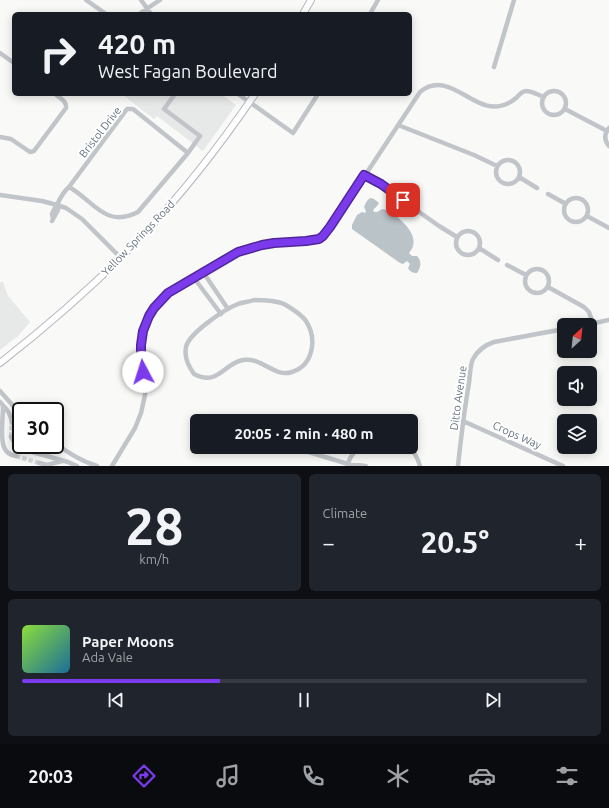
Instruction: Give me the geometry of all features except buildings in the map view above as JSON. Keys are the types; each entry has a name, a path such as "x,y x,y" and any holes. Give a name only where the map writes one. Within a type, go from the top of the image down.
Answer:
{"main road":[{"path":"304,12 311,0"},
{"name":"Yellow Springs Road","path":"0,363 30,340 78,299 121,258 163,213 212,154 254,96"}],"street":[{"path":"86,0 103,12"},
{"path":"141,0 149,12"},
{"path":"142,12 160,0"},
{"path":"371,12 378,0"},
{"path":"494,66 514,0"},
{"path":"0,53 12,62"},
{"path":"112,466 136,428 141,413 145,395 141,358 143,331 154,308 168,293 238,252 262,245 280,242 306,241 319,239 323,236 424,88 436,85 448,86 484,105 496,107 510,103 523,91 544,97"},
{"path":"551,91 560,92 566,100 565,109 558,115 548,114 542,102 544,97 551,91"},
{"path":"0,137 11,139 30,152 34,151 65,111 67,105 58,96"},
{"path":"69,187 82,195 95,208 107,215 120,218 138,212 188,153 200,136 164,109 174,96"},
{"path":"241,96 293,133 317,96"},
{"name":"Bristol Drive","path":"53,219 52,214 62,193 69,187 127,109 134,109 188,153"},
{"path":"565,109 608,130 605,140 609,146"},
{"path":"398,125 474,155 497,166"},
{"path":"502,161 514,161 520,172 516,181 511,184 502,183 496,175 497,166 502,161"},
{"path":"364,175 381,184 438,226 457,237"},
{"path":"518,177 537,188"},
{"path":"548,194 566,204"},
{"path":"0,195 42,201 57,205 73,212 121,258"},
{"path":"578,198 582,200 587,207 587,216 580,222 572,222 568,220 564,212 566,204 569,200 573,199 578,198"},
{"path":"587,216 609,228"},
{"path":"467,231 473,232 478,236 480,242 479,248 472,254 462,254 456,247 457,237 467,231"},
{"path":"479,248 498,260"},
{"path":"508,265 526,275"},
{"path":"537,269 543,271 547,275 549,281 548,287 543,292 537,294 531,292 526,287 524,281 526,275 537,269"},
{"path":"203,272 228,309"},
{"path":"194,278 220,314"},
{"path":"548,287 584,307 589,312 591,318"},
{"path":"254,300 270,300 283,304 293,310 305,320 311,331 313,343 312,352 308,361 293,372 285,374 279,373 253,360 243,360 216,376 197,376 194,374 186,360 186,346 190,338 197,331 228,309 240,303 254,300"},
{"path":"597,323 609,320"},
{"name":"Ditto Avenue","path":"458,466 472,361 482,348 488,344 557,330"},
{"path":"0,391 12,404"},
{"path":"2,404 12,417"},
{"path":"2,404 2,441 4,448 8,453 16,456"},
{"name":"Crops Way","path":"463,421 563,466"},
{"path":"64,449 90,464 97,466"},
{"path":"40,454 78,466"},
{"path":"314,454 348,465 366,466"},
{"path":"348,465 350,458 353,454"},
{"path":"414,454 420,466"},
{"path":"39,463 47,465 64,461"}],"shaded area":[{"path":"124,96 224,96 236,105 203,151 157,116 154,119"},
{"path":"371,198 379,203 373,210 374,212 382,209 387,210 396,216 408,228 414,243 409,253 412,256 417,256 420,260 420,266 417,273 408,268 410,264 407,261 403,264 400,263 352,229 352,225 357,215 362,212 365,213 366,211 364,207"},
{"path":"0,282 3,282 8,296 30,322 19,335 0,350"}],"tunnel":[{"path":"11,437 12,423"},
{"path":"16,456 39,463"}],"route":[{"path":"143,372 141,358 143,331 154,308 168,293 238,252 274,243 313,241 319,239 330,227 364,175 381,184 403,200"}]}
